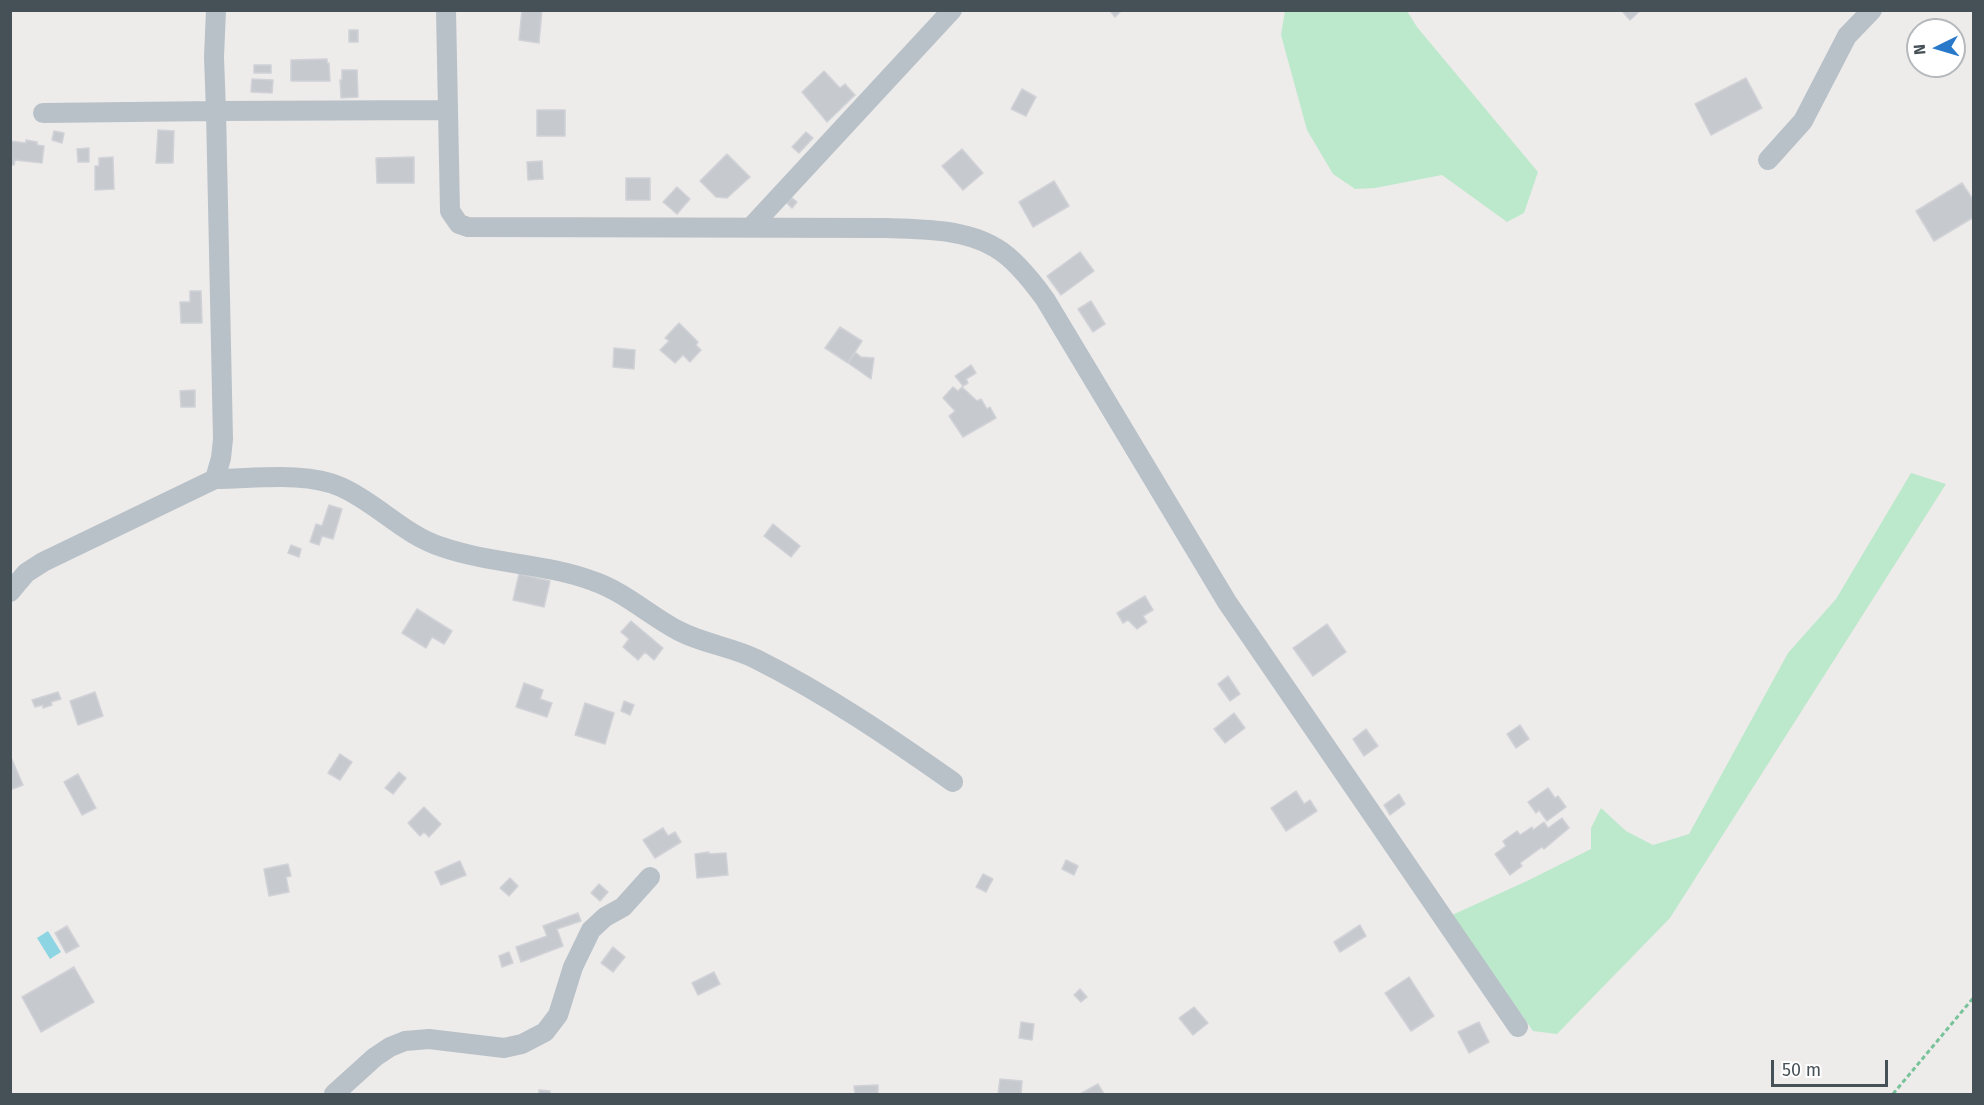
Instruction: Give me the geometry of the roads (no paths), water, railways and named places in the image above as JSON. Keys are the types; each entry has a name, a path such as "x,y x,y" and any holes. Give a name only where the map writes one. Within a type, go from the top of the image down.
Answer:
{"street":[{"path":"215,479 223,439 214,57 216,10"},
{"path":"446,10 450,211 456,221 464,226 898,228 959,235 996,248 1026,275 1060,321 1237,617 1518,1027"},
{"path":"1768,160 1803,121 1847,36 1872,10"},
{"path":"751,227 941,14"},
{"path":"43,113 448,110"},
{"path":"10,592 26,573 43,562 215,479 289,478 327,482 352,493 409,531 435,545 599,583 680,631 747,655 787,675 864,720 953,782"},
{"path":"334,1095 375,1057 405,1041 429,1039 504,1048 522,1044 545,1032 558,1015 571,973 591,930 605,917 623,907 650,877"}],"water":[{"path":"48,931 61,952 50,959 37,938"}]}
